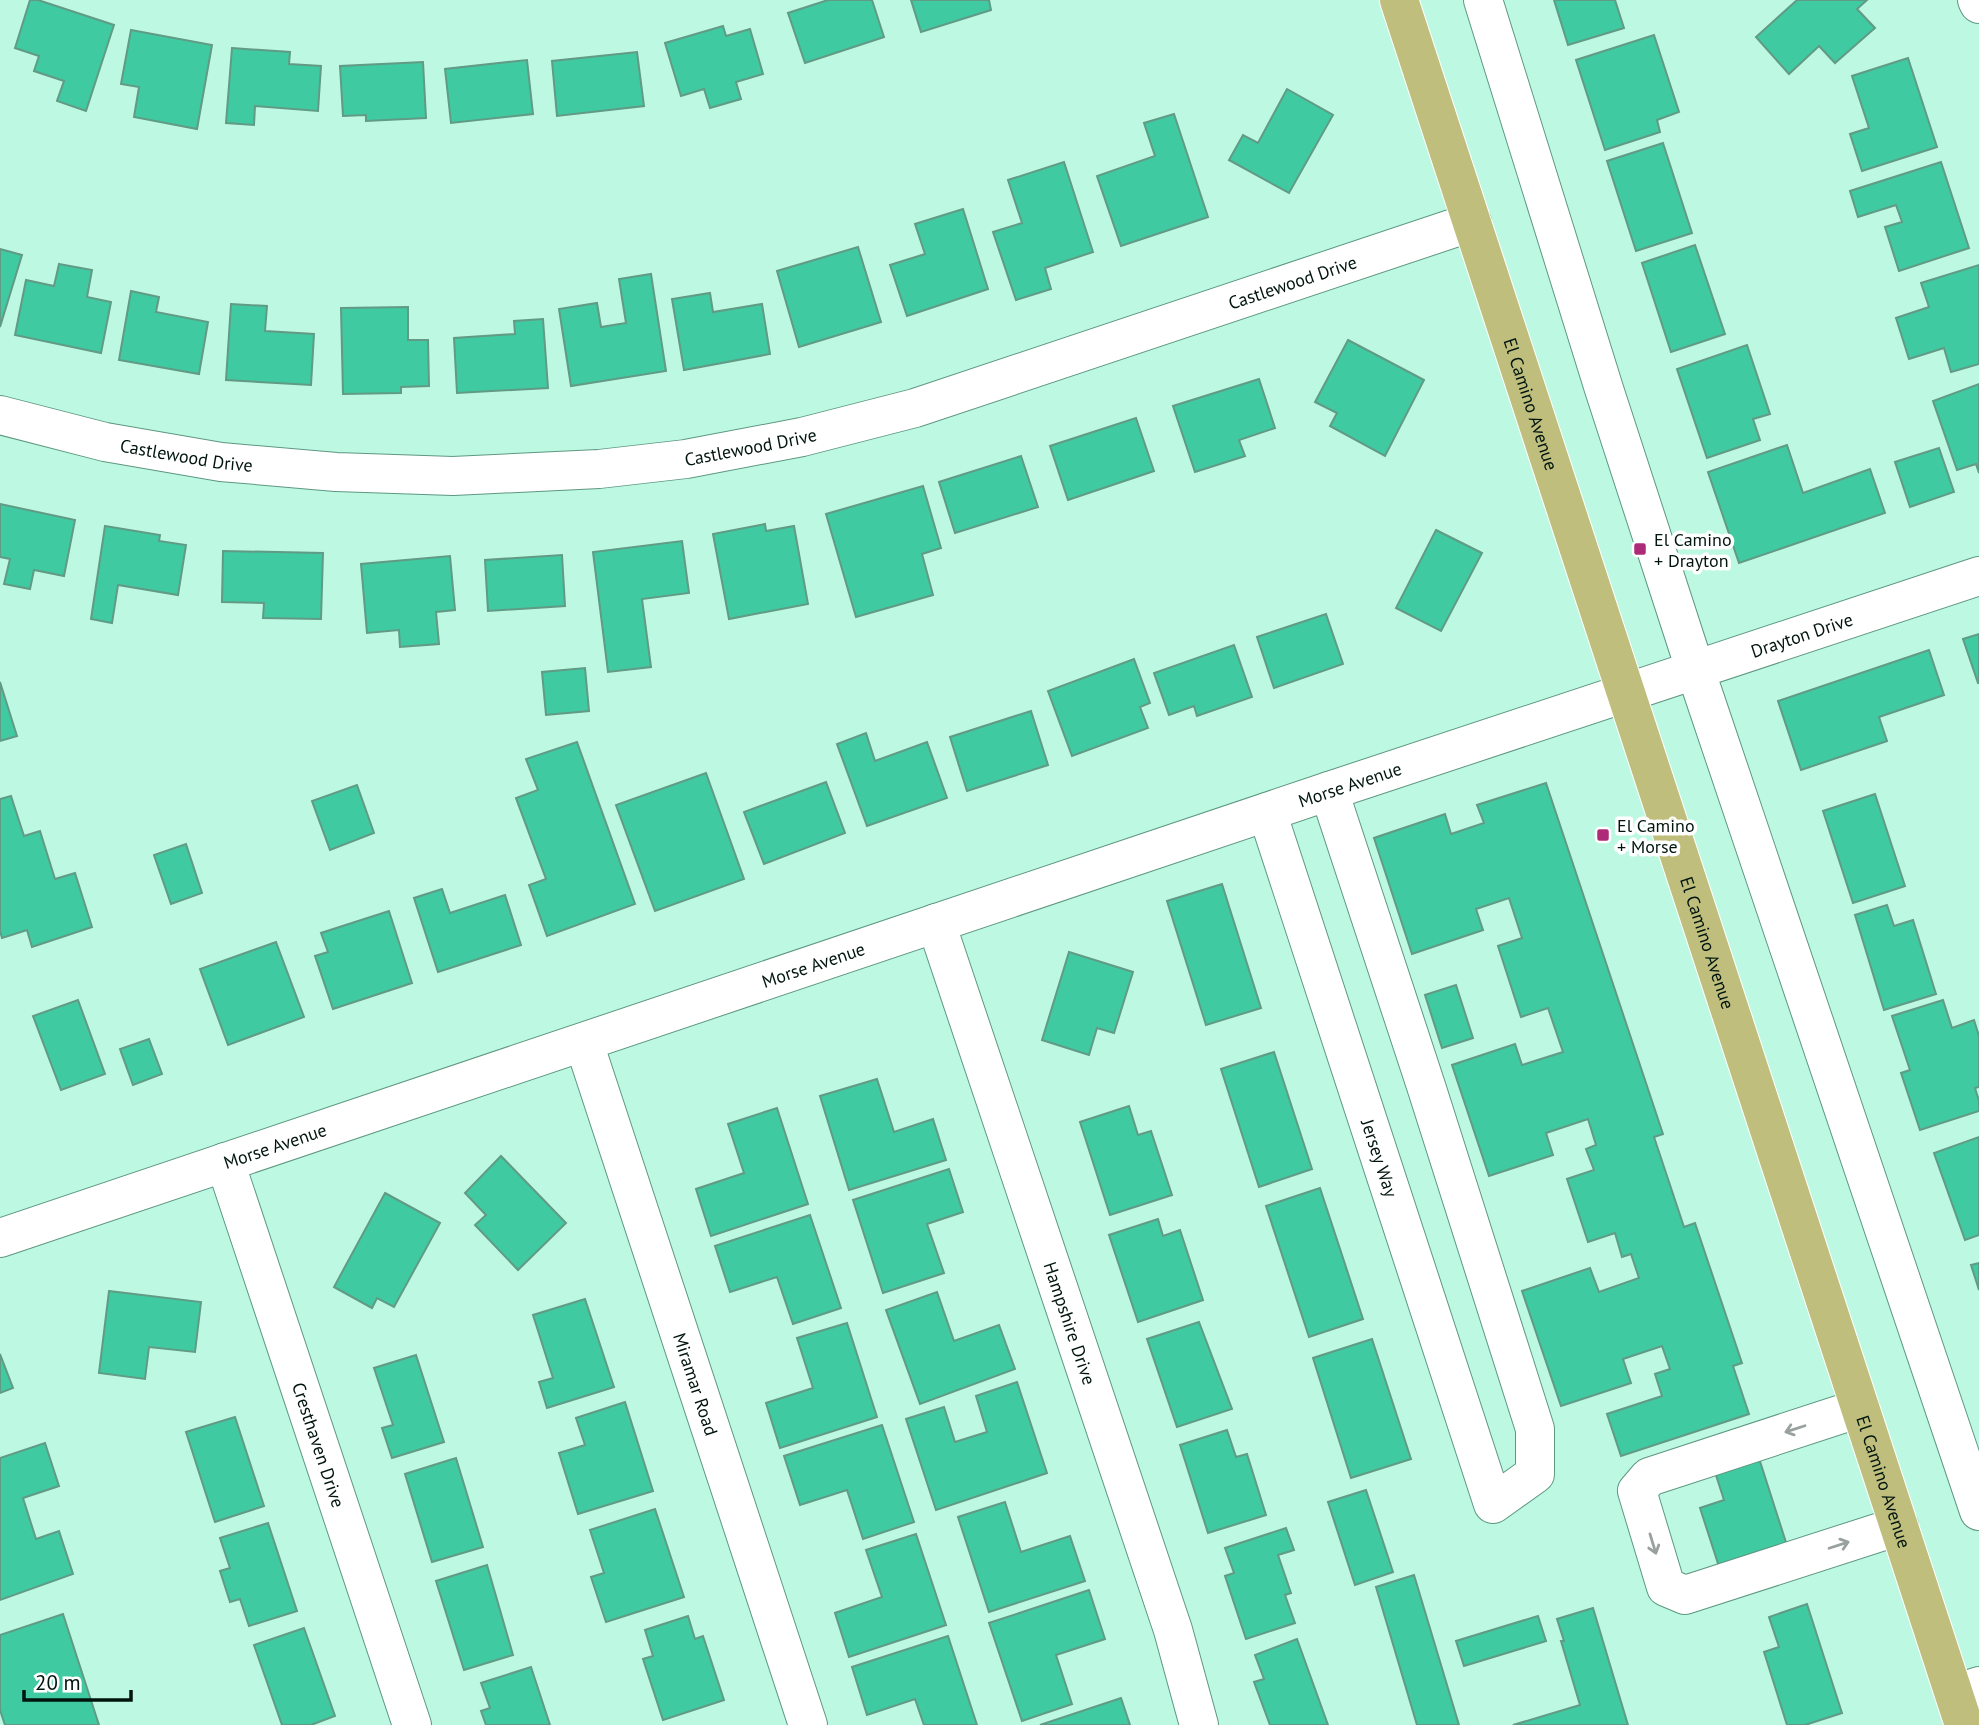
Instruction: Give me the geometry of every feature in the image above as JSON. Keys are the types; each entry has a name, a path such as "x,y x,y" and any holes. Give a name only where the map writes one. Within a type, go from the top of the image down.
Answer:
{"main road":[{"name":"El Camino Avenue","path":"1399,0 1899,1526 1966,1702"}],"street":[{"path":"1483,0 1604,389 1695,669 1979,1511"},
{"name":"Castlewood Drive","path":"0,415 105,442 208,459 336,472 453,476 599,469 686,459 802,437 915,408 1472,222"},
{"name":"Drayton Drive","path":"1625,692 1979,576"},
{"name":"Morse Avenue","path":"1,1233 584,1043 1625,692"},
{"name":"Jersey Way","path":"1266,812 1493,1504 1535,1474 1535,1429 1329,791"},
{"name":"Hampshire Drive","path":"936,923 1172,1630 1199,1725"},
{"name":"Miramar Road","path":"584,1043 808,1725"},
{"name":"Cresthaven Drive","path":"225,1162 412,1725"},
{"path":"1860,1408 1649,1477 1637,1490 1666,1587 1685,1595 1899,1526"}],"building":[{"path":"30,0 38,0 114,25 86,111 57,101 64,81 34,71 39,56 15,48"},
{"path":"828,0 872,0 884,37 805,63 788,13"},
{"path":"911,0 989,0 991,10 921,32"},
{"path":"1554,0 1615,0 1624,28 1568,45"},
{"path":"1797,0 1867,0 1857,9 1875,28 1835,63 1819,46 1789,74 1756,37"},
{"path":"723,26 726,36 750,29 763,74 736,82 741,99 710,108 704,89 681,96 665,43"},
{"path":"131,30 212,45 197,129 134,117 139,87 121,84"},
{"path":"1654,35 1679,112 1657,120 1660,132 1605,150 1576,60"},
{"path":"232,48 290,52 289,64 321,66 318,111 255,106 254,125 226,123"},
{"path":"637,52 644,106 557,116 552,61"},
{"path":"1908,58 1937,147 1862,171 1850,134 1869,128 1852,76"},
{"path":"527,60 533,114 451,123 445,69"},
{"path":"423,62 426,118 366,121 366,115 343,116 340,66"},
{"path":"1287,89 1333,115 1289,193 1229,160 1243,135 1258,143"},
{"path":"1174,114 1208,217 1121,246 1097,176 1155,156 1144,123"},
{"path":"1663,143 1692,233 1636,251 1607,161"},
{"path":"1064,162 1093,252 1045,268 1051,289 1016,300 993,232 1022,223 1008,180"},
{"path":"1941,162 1969,248 1899,271 1885,227 1902,222 1896,205 1858,217 1850,191"},
{"path":"963,209 988,289 907,316 890,265 925,254 915,224"},
{"path":"1695,245 1725,334 1671,352 1642,263"},
{"path":"858,247 881,322 799,347 777,271"},
{"path":"0,249 22,255 0,327"},
{"path":"59,264 92,270 87,297 111,302 101,353 15,335 26,280 54,286"},
{"path":"1979,265 1979,364 1951,372 1944,348 1909,359 1896,318 1929,307 1921,283"},
{"path":"651,274 666,371 571,386 559,309 597,303 601,327 626,323 619,279"},
{"path":"131,291 159,297 156,312 208,322 199,374 119,360"},
{"path":"710,293 713,312 762,304 770,354 684,370 672,299"},
{"path":"231,304 267,306 265,331 314,334 311,385 226,380"},
{"path":"408,307 408,340 428,340 429,386 401,387 401,393 343,394 341,308"},
{"path":"543,319 548,388 457,393 454,338 515,334 514,321"},
{"path":"1348,340 1424,380 1385,456 1330,426 1337,413 1315,402"},
{"path":"1747,345 1770,414 1753,419 1760,440 1707,458 1677,369"},
{"path":"1259,379 1275,428 1239,440 1245,456 1195,472 1173,406"},
{"path":"1979,384 1979,473 1976,464 1957,470 1933,401"},
{"path":"1136,418 1154,471 1068,500 1050,446"},
{"path":"1787,445 1803,493 1870,469 1885,513 1739,563 1708,472"},
{"path":"1939,448 1954,492 1910,507 1895,462"},
{"path":"1021,456 1038,507 955,533 939,482"},
{"path":"923,486 941,548 922,554 933,595 856,617 826,514"},
{"path":"0,504 75,520 64,576 34,570 30,589 4,584 10,559 0,557"},
{"path":"765,524 766,531 794,526 808,604 729,619 713,534"},
{"path":"105,526 160,535 159,541 186,545 178,595 118,585 112,623 91,619"},
{"path":"1436,530 1482,553 1441,631 1396,608"},
{"path":"682,541 689,593 642,599 651,667 608,672 593,552"},
{"path":"223,551 323,553 321,619 263,618 264,603 222,602"},
{"path":"562,555 565,606 488,611 485,560"},
{"path":"450,556 455,610 436,612 439,644 400,647 399,630 367,633 361,564"},
{"path":"1326,614 1343,664 1274,688 1257,637"},
{"path":"1979,634 1979,683 1978,683 1963,639"},
{"path":"1234,645 1252,697 1197,716 1194,706 1169,715 1154,673"},
{"path":"1929,650 1944,695 1879,717 1887,741 1801,770 1778,701"},
{"path":"1134,659 1150,703 1140,707 1148,728 1072,756 1048,691"},
{"path":"585,668 589,711 546,715 542,672"},
{"path":"0,682 17,736 0,741"},
{"path":"1031,711 1048,765 967,791 950,737"},
{"path":"866,733 875,761 927,742 947,798 867,826 837,744"},
{"path":"577,742 635,904 547,936 529,885 546,879 516,798 538,790 526,759"},
{"path":"706,773 744,879 655,911 616,805"},
{"path":"826,782 845,833 764,864 744,812"},
{"path":"1546,783 1663,1134 1654,1137 1684,1227 1695,1223 1742,1363 1733,1366 1749,1414 1621,1456 1607,1414 1662,1396 1655,1374 1670,1369 1662,1346 1623,1359 1631,1383 1561,1406 1522,1291 1590,1268 1599,1292 1639,1278 1631,1254 1622,1257 1615,1233 1588,1242 1567,1179 1594,1170 1586,1149 1596,1145 1588,1119 1546,1133 1553,1155 1489,1176 1452,1065 1515,1044 1522,1065 1563,1052 1548,1008 1521,1017 1498,946 1522,938 1509,898 1476,909 1483,930 1412,954 1374,838 1445,814 1451,834 1484,823 1477,805"},
{"path":"357,785 374,833 330,850 312,801"},
{"path":"1875,794 1905,886 1853,903 1823,811"},
{"path":"11,796 24,836 40,831 55,879 75,873 92,927 32,947 27,930 2,938 0,799"},
{"path":"186,844 202,893 171,904 154,855"},
{"path":"1222,884 1261,1008 1206,1025 1167,901"},
{"path":"442,889 450,913 505,895 521,945 438,972 414,898"},
{"path":"1887,905 1894,926 1913,920 1936,994 1884,1010 1855,915"},
{"path":"389,911 412,983 333,1009 315,956 328,952 321,933"},
{"path":"276,942 304,1017 228,1045 200,969"},
{"path":"1069,952 1133,972 1114,1033 1097,1028 1089,1055 1042,1040"},
{"path":"1456,985 1473,1038 1442,1048 1425,995"},
{"path":"78,1000 105,1074 61,1090 33,1016"},
{"path":"1943,1000 1952,1028 1974,1020 1979,1036 1979,1087 1975,1088 1979,1111 1920,1130 1901,1073 1910,1070 1892,1016"},
{"path":"149,1039 162,1074 133,1085 120,1049"},
{"path":"1274,1052 1312,1169 1259,1187 1221,1069"},
{"path":"877,1079 894,1132 933,1119 946,1160 849,1190 820,1096"},
{"path":"1129,1106 1138,1135 1151,1131 1172,1195 1110,1215 1080,1122"},
{"path":"777,1108 808,1204 711,1236 696,1189 744,1173 728,1124"},
{"path":"1979,1137 1979,1235 1965,1240 1934,1153"},
{"path":"501,1156 566,1223 518,1270 475,1225 486,1215 465,1193"},
{"path":"949,1169 963,1212 927,1224 944,1273 883,1293 853,1200"},
{"path":"1320,1188 1363,1319 1309,1337 1266,1206"},
{"path":"385,1193 440,1223 394,1307 377,1298 372,1308 334,1287"},
{"path":"810,1215 841,1308 793,1324 777,1277 730,1292 715,1246"},
{"path":"1158,1219 1163,1236 1180,1230 1203,1300 1138,1322 1109,1235"},
{"path":"1979,1263 1979,1290 1971,1265"},
{"path":"109,1291 201,1302 195,1352 149,1347 145,1379 99,1373"},
{"path":"937,1292 954,1341 999,1325 1015,1369 920,1404 886,1310"},
{"path":"585,1299 614,1387 547,1408 539,1382 553,1378 533,1315"},
{"path":"1199,1322 1232,1409 1177,1427 1147,1339"},
{"path":"847,1323 877,1417 780,1448 766,1403 813,1388 797,1338"},
{"path":"1372,1339 1411,1459 1351,1478 1313,1358"},
{"path":"0,1354 13,1388 0,1393"},
{"path":"416,1355 444,1442 392,1458 382,1428 393,1425 374,1368"},
{"path":"1017,1382 1047,1473 936,1510 906,1419 944,1407 955,1442 987,1432 976,1396"},
{"path":"625,1402 653,1491 578,1514 559,1453 585,1445 576,1418"},
{"path":"235,1417 264,1506 215,1522 186,1432"},
{"path":"882,1425 914,1522 863,1539 847,1490 800,1505 784,1456"},
{"path":"1227,1430 1236,1457 1247,1454 1266,1515 1208,1533 1180,1445"},
{"path":"45,1443 59,1486 23,1498 36,1539 59,1531 73,1574 0,1600 0,1458"},
{"path":"1758,1455 1791,1558 1723,1579 1700,1508 1724,1500 1714,1469"},
{"path":"456,1458 483,1547 432,1562 405,1474"},
{"path":"1366,1490 1393,1572 1355,1585 1328,1502"},
{"path":"1005,1502 1021,1552 1070,1536 1085,1581 989,1612 958,1517"},
{"path":"655,1509 684,1597 606,1622 591,1577 604,1573 590,1530"},
{"path":"268,1523 297,1611 249,1626 240,1599 230,1602 220,1571 230,1568 220,1538"},
{"path":"1286,1528 1294,1550 1278,1555 1291,1593 1285,1595 1295,1623 1246,1639 1225,1576 1234,1573 1225,1548"},
{"path":"916,1534 946,1625 849,1657 835,1613 882,1597 866,1550"},
{"path":"487,1565 513,1655 464,1670 436,1581"},
{"path":"1414,1575 1459,1725 1417,1725 1376,1587"},
{"path":"1089,1590 1105,1639 1056,1655 1072,1704 1022,1721 989,1623"},
{"path":"1807,1604 1842,1713 1805,1725 1787,1725 1764,1652 1779,1647 1769,1617"},
{"path":"1593,1608 1628,1725 1513,1725 1580,1705 1557,1619"},
{"path":"63,1614 99,1725 5,1725 0,1710 0,1635"},
{"path":"688,1616 695,1639 703,1636 724,1700 663,1720 643,1659 653,1656 645,1630"},
{"path":"1538,1616 1546,1641 1464,1666 1456,1641"},
{"path":"304,1628 335,1716 311,1725 282,1725 254,1645"},
{"path":"948,1636 977,1725 924,1725 915,1699 867,1715 852,1667"},
{"path":"1297,1639 1328,1725 1270,1725 1254,1682 1264,1679 1255,1655"},
{"path":"531,1667 550,1725 486,1725 481,1711 490,1708 481,1683"},
{"path":"1121,1698 1130,1725 1040,1725"}],"place":[{"name":"El Camino + Drayton","path":"1640,549"},
{"name":"El Camino + Morse","path":"1603,835"}]}
